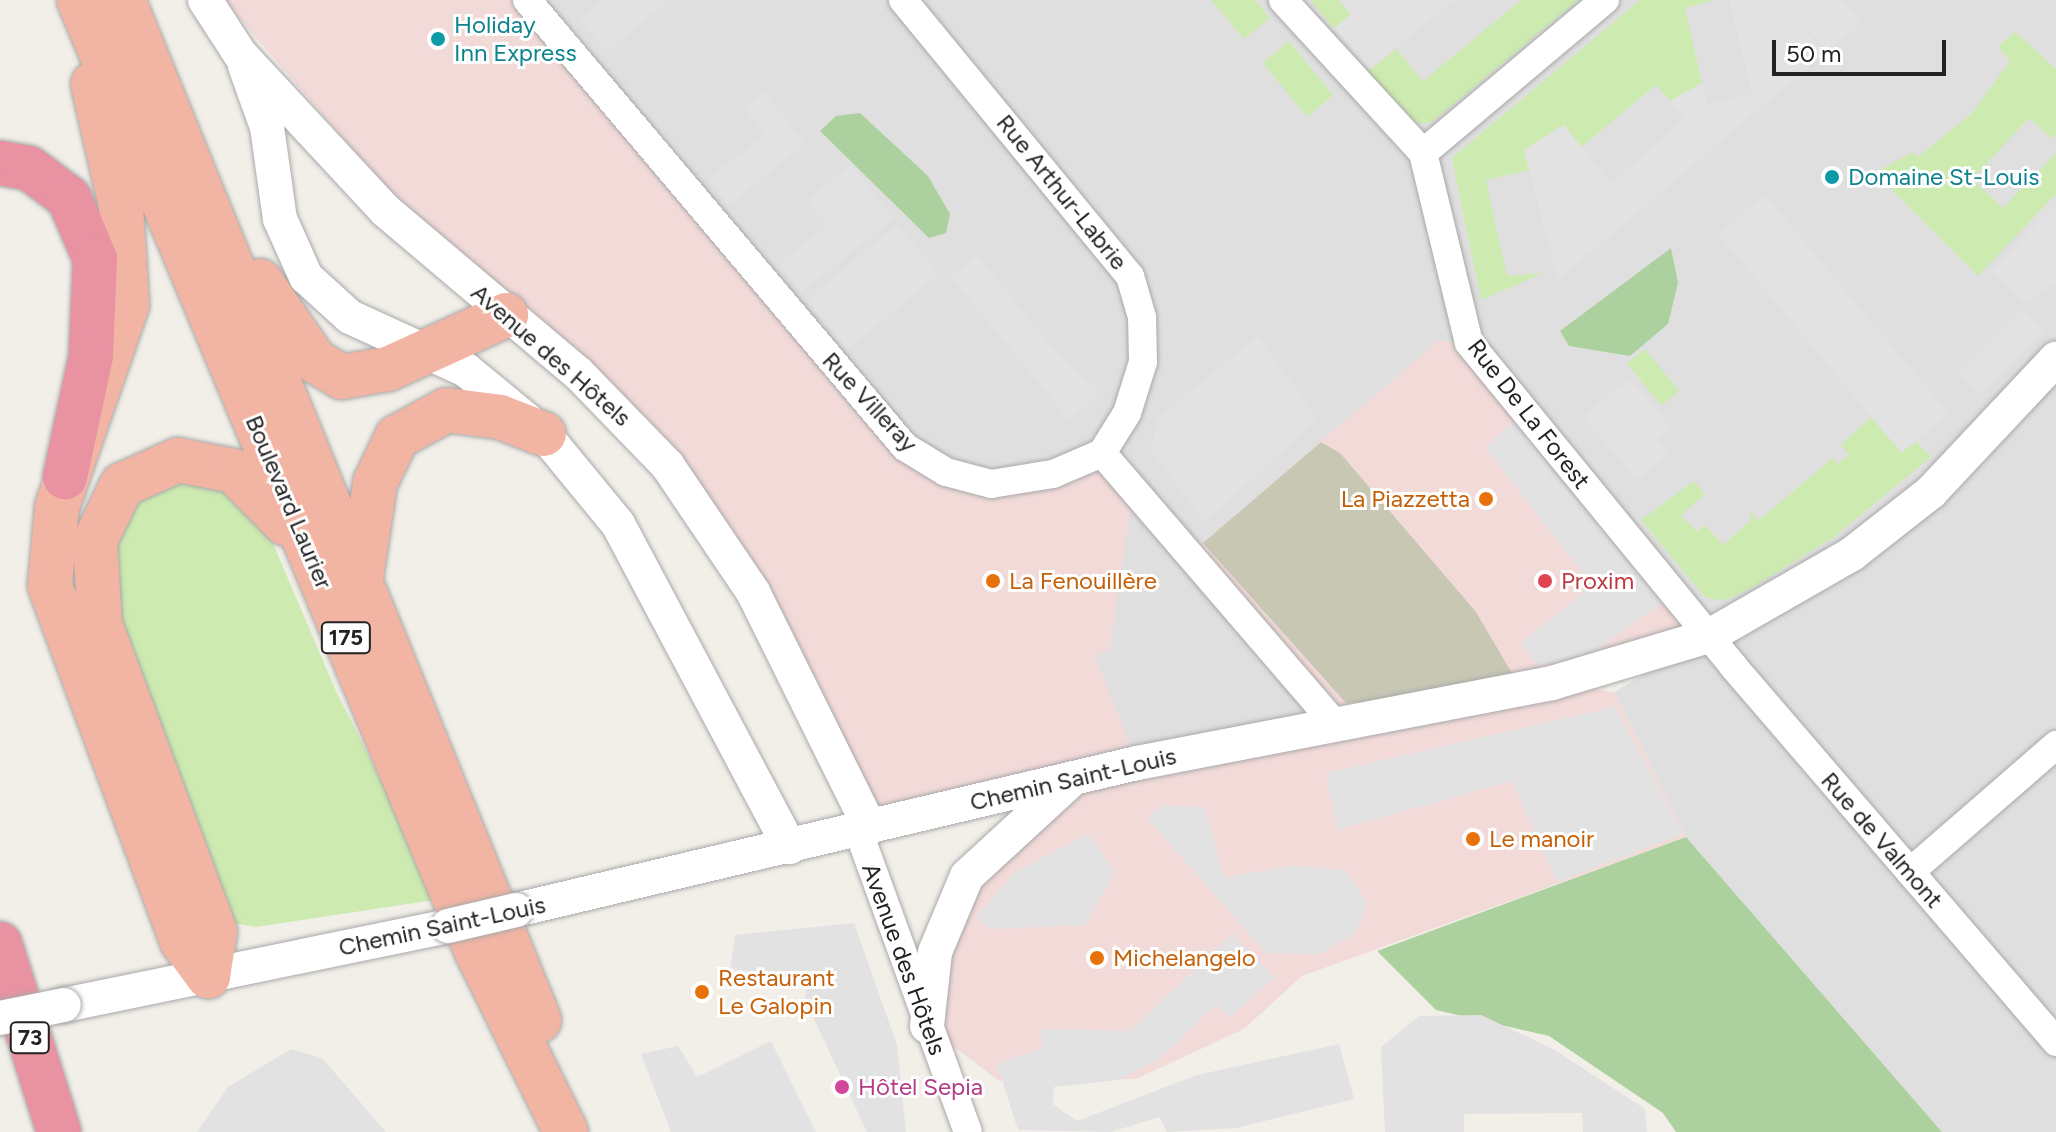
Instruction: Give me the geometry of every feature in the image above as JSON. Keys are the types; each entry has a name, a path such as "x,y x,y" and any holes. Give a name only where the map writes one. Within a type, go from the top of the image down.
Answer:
{"highway":[{"path":"65,477 122,333 128,271 121,206 76,0"},
{"name":"Boulevard Laurier","path":"76,0 477,952 566,1132"},
{"name":"Boulevard Laurier","path":"123,0 215,216 582,1132"},
{"path":"0,163 29,168 69,198 95,259 91,356 49,544 63,635 182,941 208,976"},
{"path":"215,216 328,370 365,377 506,315"},
{"path":"360,581 375,483 397,437 447,410 485,413 544,434"},
{"path":"208,976 215,932 100,625 95,541 122,485 159,466 198,460 234,471 257,489 311,554"},
{"name":"73","path":"0,944 59,1132"}],"street":[{"name":"Avenue des Hôtels","path":"205,0 240,54 386,211 624,416 696,503 753,592 864,829 927,1026 968,1132"},
{"name":"Rue Villeray","path":"527,0 905,447 946,472 991,484 1053,474 1102,453"},
{"name":"Rue Arthur-Labrie","path":"903,0 1130,276 1142,317 1143,362 1127,413 1102,453"},
{"path":"1283,0 1423,153 1605,0"},
{"name":"Avenue des Hôtels","path":"240,54 267,127 280,219 306,277 350,317 475,377 544,434 618,524 790,847"},
{"name":"Rue De La Forest","path":"1423,153 1469,343 1709,636"},
{"name":"Chemin Saint-Louis","path":"0,1018 448,926 1078,776 1552,683 1709,636 1802,587 1875,537 1931,492 2056,359"},
{"path":"1102,453 1335,724"},
{"name":"Rue de Valmont","path":"1709,636 2056,1042"},
{"path":"1910,872 2056,745"},
{"path":"927,1026 935,952 967,876 1078,776"}],"shaded area":[{"path":"224,0 527,0 905,447 991,484 1102,453 1133,491 1110,648 1095,657 1137,762 1334,724 1190,554 1438,341 1469,343 1709,636 1555,683 1614,692 1686,837 1302,976 1244,1029 1136,1079 999,1081 927,1026 967,876 1076,777 870,828 737,543 411,218"},
{"path":"527,0 2056,0 2056,1132 1942,1132 1686,837 1614,692 1708,637 1137,763 1094,657 1053,474 946,472"},
{"path":"603,0 669,0 607,52 580,19"},
{"path":"1339,0 1454,0 1370,69 1334,28 1351,15"},
{"path":"1729,0 1782,0 1825,53 1558,280 1524,150 1564,125 1611,184 1684,119 1670,101 1702,83 1707,104 1752,94"},
{"path":"1784,0 1842,0 1862,23 1828,52"},
{"path":"764,92 805,143 729,206 709,178 765,135 744,109"},
{"path":"851,165 894,218 802,292 779,264 827,225 807,200"},
{"path":"1765,195 1948,413 1901,453 1718,234"},
{"path":"2056,205 2056,283 2025,303 1991,271"},
{"path":"897,224 939,274 848,350 806,300"},
{"path":"977,255 1049,344 1100,393 1069,420 951,277"},
{"path":"2023,309 2044,330 1980,395 1959,373"},
{"path":"1258,336 1318,419 1205,522 1151,450 1158,418"},
{"path":"1629,378 1672,428 1658,440 1669,453 1637,480 1583,417"},
{"path":"1516,420 1663,602 1586,657 1537,665 1521,643 1592,585 1485,447"},
{"path":"1321,442 1340,453 1476,612 1513,675 1416,698 1346,703 1203,543"},
{"path":"1615,707 1683,834 1557,882 1512,781 1337,830 1326,773"},
{"path":"1161,806 1205,807 1224,878 1293,865 1346,870 1368,904 1355,933 1320,954 1266,953 1147,818"},
{"path":"1088,834 1115,872 1085,925 991,929 975,918 1015,872"},
{"path":"854,923 897,1045 906,1132 867,1132 805,1000 807,981 730,968 735,935"},
{"path":"1232,934 1275,978 1230,1017 1216,1004 1160,1059 1118,1080 1054,1087 1053,1104 1077,1121 1197,1075 1339,1044 1354,1099 1236,1128 1167,1132 1159,1117 1111,1132 1018,1130 997,1064 1042,1048 1041,1029 1130,1031"},
{"path":"1481,1015 1555,1050 1645,1109 1647,1132 1583,1132 1582,1113 1464,1114 1464,1132 1385,1132 1381,1047 1419,1016"},
{"path":"771,1041 816,1132 671,1132 641,1054 678,1046 697,1077"},
{"path":"291,1049 322,1058 386,1132 197,1132 228,1087"}],"green space":[{"path":"1211,0 1255,0 1270,18 1244,39"},
{"path":"1310,0 1339,0 1352,15 1334,28"},
{"path":"1521,0 1578,0 1432,122 1412,124 1367,72 1396,49 1423,81"},
{"path":"1640,0 1715,0 1685,8 1702,83 1670,101 1656,85 1580,148 1563,125 1524,150 1529,170 1486,180 1507,276 1544,273 1481,300 1452,158"},
{"path":"2016,32 2056,69 2056,134 2052,139 2029,118 1972,179 2003,208 2056,153 2056,194 1978,276 1875,173 1912,152 1918,157 1971,114 2010,61 1998,46"},
{"path":"1289,41 1333,95 1307,117 1263,62"},
{"path":"860,113 928,176 950,214 946,233 929,238 820,131 836,116"},
{"path":"1671,248 1678,283 1668,324 1630,356 1569,346 1560,331"},
{"path":"1645,349 1679,391 1661,405 1627,363"},
{"path":"1871,417 1901,452 1917,442 1931,457 1834,537 1750,589 1723,601 1705,597 1641,520 1694,481 1705,494 1681,515 1697,532 1705,525 1723,545 1751,520 1750,511 1759,520 1833,458 1838,464 1849,455 1841,445"},
{"path":"208,476 260,513 336,691 441,899 256,927 231,923 104,584 128,501 147,485"},
{"path":"1686,837 1942,1132 1676,1132 1663,1113 1549,1036 1436,1010 1377,951"}],"place":[{"name":"Holiday Inn Express","path":"438,39"},
{"name":"Domaine St-Louis","path":"1832,177"},
{"name":"La Piazzetta","path":"1486,499"},
{"name":"La Fenouillère","path":"993,581"},
{"name":"Proxim","path":"1545,581"},
{"name":"Le manoir","path":"1473,839"},
{"name":"Michelangelo","path":"1097,958"},
{"name":"Restaurant Le Galopin","path":"702,992"},
{"name":"Hôtel Sepia","path":"842,1087"}]}
